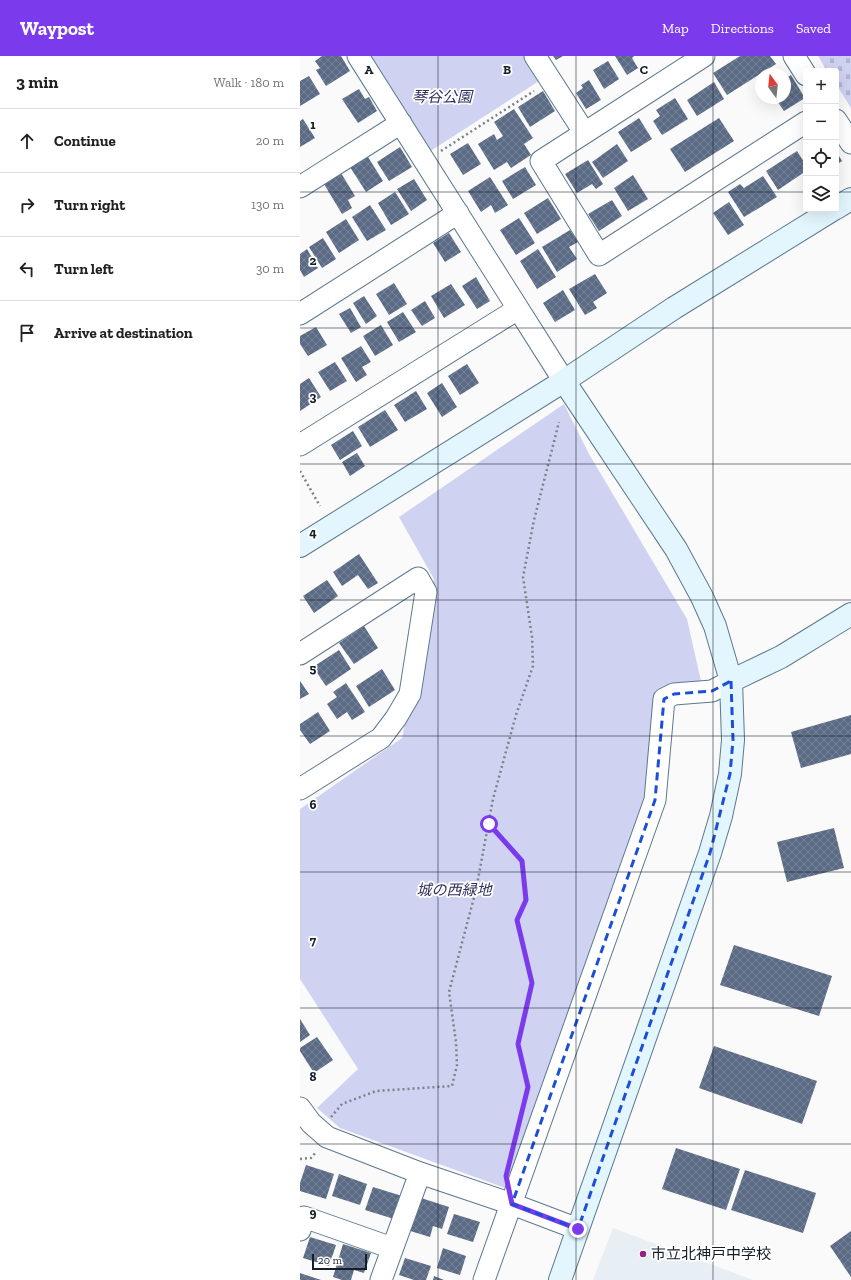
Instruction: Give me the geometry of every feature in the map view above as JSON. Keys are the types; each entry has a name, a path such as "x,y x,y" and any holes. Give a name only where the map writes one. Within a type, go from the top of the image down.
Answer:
{"street":[{"path":"358,56 564,381 676,549 695,583 715,626 731,681 733,740 730,774 721,816 710,853 560,1280"},
{"path":"535,56 584,132"},
{"path":"704,56 584,132 541,162 599,255 803,124"},
{"path":"794,56 803,70"},
{"path":"300,187 401,123"},
{"path":"839,125 851,143"},
{"path":"839,206 851,199"},
{"path":"300,546 564,381 674,308 829,212"},
{"path":"300,314 458,213"},
{"path":"300,446 518,309"},
{"path":"300,654 418,578 426,592 410,694 396,718 381,738 300,789"},
{"path":"484,1280 654,800 664,699 674,694 712,691 781,657 851,614"},
{"path":"300,1108 319,1131 327,1137 420,1173 512,1204 578,1229"},
{"path":"380,1280 420,1173"},
{"path":"300,1230 304,1217 392,1248"}],"path":[{"path":"425,161 551,80"},
{"path":"319,1131 342,1104 376,1091 452,1086 457,1065 456,1042 449,992 476,890 493,799 516,715 533,666 532,637 523,577 534,520 558,422"},
{"path":"300,471 320,506"},
{"path":"489,824 522,861 526,900 517,920 532,983 518,1044 528,1087 522,1110"}],"highlighted area":[{"path":"731,681 733,740 730,774 710,853 578,1229 512,1204 655,800 664,699 674,694 712,691"}],"shaded area":[{"name":"市立北神戸中学校","path":"613,1228 753,1280 593,1280"}],"green space":[{"name":"琴谷公園","path":"367,56 527,56 542,79 429,152"},
{"path":"818,56 851,56 851,108 839,89 839,68 825,68"},
{"name":"城の西緑地","path":"564,404 589,454 687,619 701,681 654,694 649,799 511,1190 340,1128 317,1108 358,1069 300,979 300,809 402,738 434,579 399,517"}],"building":[{"path":"322,56 341,56 350,71 326,86 316,70 320,68 315,61"},
{"path":"553,56 563,56 556,60"},
{"path":"615,56 634,56 632,58 638,68 627,75"},
{"path":"740,56 770,56 776,64 770,68 755,68 755,77 727,95 713,73"},
{"path":"608,61 619,79 604,89 593,70"},
{"path":"791,75 803,95 803,99 784,111 779,104 791,104"},
{"path":"309,76 320,94 300,106 300,81"},
{"path":"589,80 601,100 586,109 576,93 583,88 581,85"},
{"path":"714,82 724,99 697,116 687,100"},
{"path":"359,89 365,99 369,97 377,111 358,123 342,99"},
{"path":"543,91 555,111 530,127 518,107"},
{"path":"675,98 688,119 662,135 653,121 660,116 656,110"},
{"path":"514,109 533,138 524,144 531,155 511,168 507,162 494,170 478,144 494,134 497,140 503,136 494,122"},
{"path":"639,118 652,139 631,152 618,132"},
{"path":"719,118 734,141 685,172 670,149"},
{"path":"303,119 315,138 300,147 300,121"},
{"path":"468,143 481,164 463,175 450,154"},
{"path":"617,144 628,161 603,178 592,162"},
{"path":"400,147 412,167 389,181 377,162"},
{"path":"797,151 803,160 803,173 778,190 766,171"},
{"path":"839,156 842,161 839,163"},
{"path":"368,157 383,181 366,192 350,167"},
{"path":"588,160 603,184 596,189 592,184 577,193 565,174"},
{"path":"525,167 536,185 513,199 502,181"},
{"path":"341,173 355,196 348,200 352,208 342,214 324,184"},
{"path":"633,175 648,199 628,211 614,188"},
{"path":"763,176 777,197 744,217 728,192 740,184 744,188"},
{"path":"490,177 508,205 495,213 491,205 481,212 468,191"},
{"path":"414,179 427,200 411,211 397,189"},
{"path":"395,192 409,214 391,225 378,203"},
{"path":"548,198 561,219 537,234 524,213"},
{"path":"612,200 622,216 599,231 588,214"},
{"path":"729,202 744,225 728,235 713,213"},
{"path":"370,205 386,230 367,241 352,217"},
{"path":"519,218 535,243 516,255 500,230"},
{"path":"346,219 359,240 339,253 326,232"},
{"path":"570,230 578,242 569,247 577,259 557,272 542,247"},
{"path":"449,233 461,252 445,262 433,243"},
{"path":"323,238 336,259 322,268 309,247"},
{"path":"307,249 318,268 304,277 300,270 300,254"},
{"path":"538,249 556,277 537,289 520,261"},
{"path":"595,274 607,293 593,302 597,308 585,315 569,289"},
{"path":"476,277 490,301 477,309 462,286"},
{"path":"394,283 407,304 389,315 376,294"},
{"path":"451,284 465,305 444,318 431,296"},
{"path":"563,290 575,310 555,322 543,303"},
{"path":"364,296 377,316 366,324 353,303"},
{"path":"425,301 435,318 422,326 411,310"},
{"path":"350,308 361,327 351,333 339,314"},
{"path":"403,312 416,332 399,342 387,322"},
{"path":"381,325 393,345 375,356 363,336"},
{"path":"316,327 327,345 308,356 300,344 300,336"},
{"path":"361,346 371,362 362,367 367,375 356,382 341,358"},
{"path":"335,362 347,381 330,391 318,372"},
{"path":"467,364 479,383 460,395 448,376"},
{"path":"309,378 321,397 300,411 300,384"},
{"path":"442,383 457,407 442,417 427,393"},
{"path":"416,391 427,409 405,422 394,405"},
{"path":"385,410 398,430 370,447 358,427"},
{"path":"353,431 362,446 340,460 331,445"},
{"path":"357,453 365,466 350,476 342,462"},
{"path":"359,554 378,583 368,589 358,575 342,586 333,572"},
{"path":"327,580 338,596 314,613 303,596"},
{"path":"364,626 378,648 354,664 339,643"},
{"path":"339,650 351,669 326,686 313,667"},
{"path":"382,669 395,690 369,707 356,686"},
{"path":"300,681 309,694 300,699"},
{"path":"346,683 365,712 352,720 347,712 337,719 327,704 337,697 333,692"},
{"path":"318,712 330,731 310,744 300,730 300,724"},
{"path":"851,715 851,754 801,768 791,732"},
{"path":"834,828 844,868 787,882 777,842"},
{"path":"734,945 832,976 819,1016 720,985"},
{"path":"300,1019 310,1035 300,1042"},
{"path":"317,1037 333,1060 314,1073 300,1051 300,1048"},
{"path":"714,1046 817,1081 802,1124 699,1088"},
{"path":"676,1148 740,1169 726,1210 662,1189"},
{"path":"306,1165 334,1174 326,1199 300,1191 300,1183"},
{"path":"745,1170 816,1193 803,1233 731,1210"},
{"path":"339,1174 367,1184 360,1205 332,1196"},
{"path":"373,1187 402,1196 394,1219 365,1210"},
{"path":"418,1197 449,1207 442,1229 433,1226 430,1237 407,1230"},
{"path":"454,1214 480,1222 473,1242 447,1234"},
{"path":"851,1231 851,1277 830,1246"},
{"path":"310,1237 336,1245 329,1266 303,1258"},
{"path":"343,1244 371,1253 364,1273 354,1270 351,1280 342,1280 333,1277"},
{"path":"443,1248 466,1256 460,1275 437,1268"},
{"path":"405,1258 431,1266 426,1280 414,1280 399,1275"},
{"path":"300,1273 321,1280 300,1280"},
{"path":"434,1276 444,1280 433,1280"}],"place":[{"name":"市立北神戸中学校","path":"643,1254"}],"route":[{"path":"489,824 522,861 526,900 517,920 532,983 518,1044 528,1087 506,1176 512,1204 578,1229"}]}
